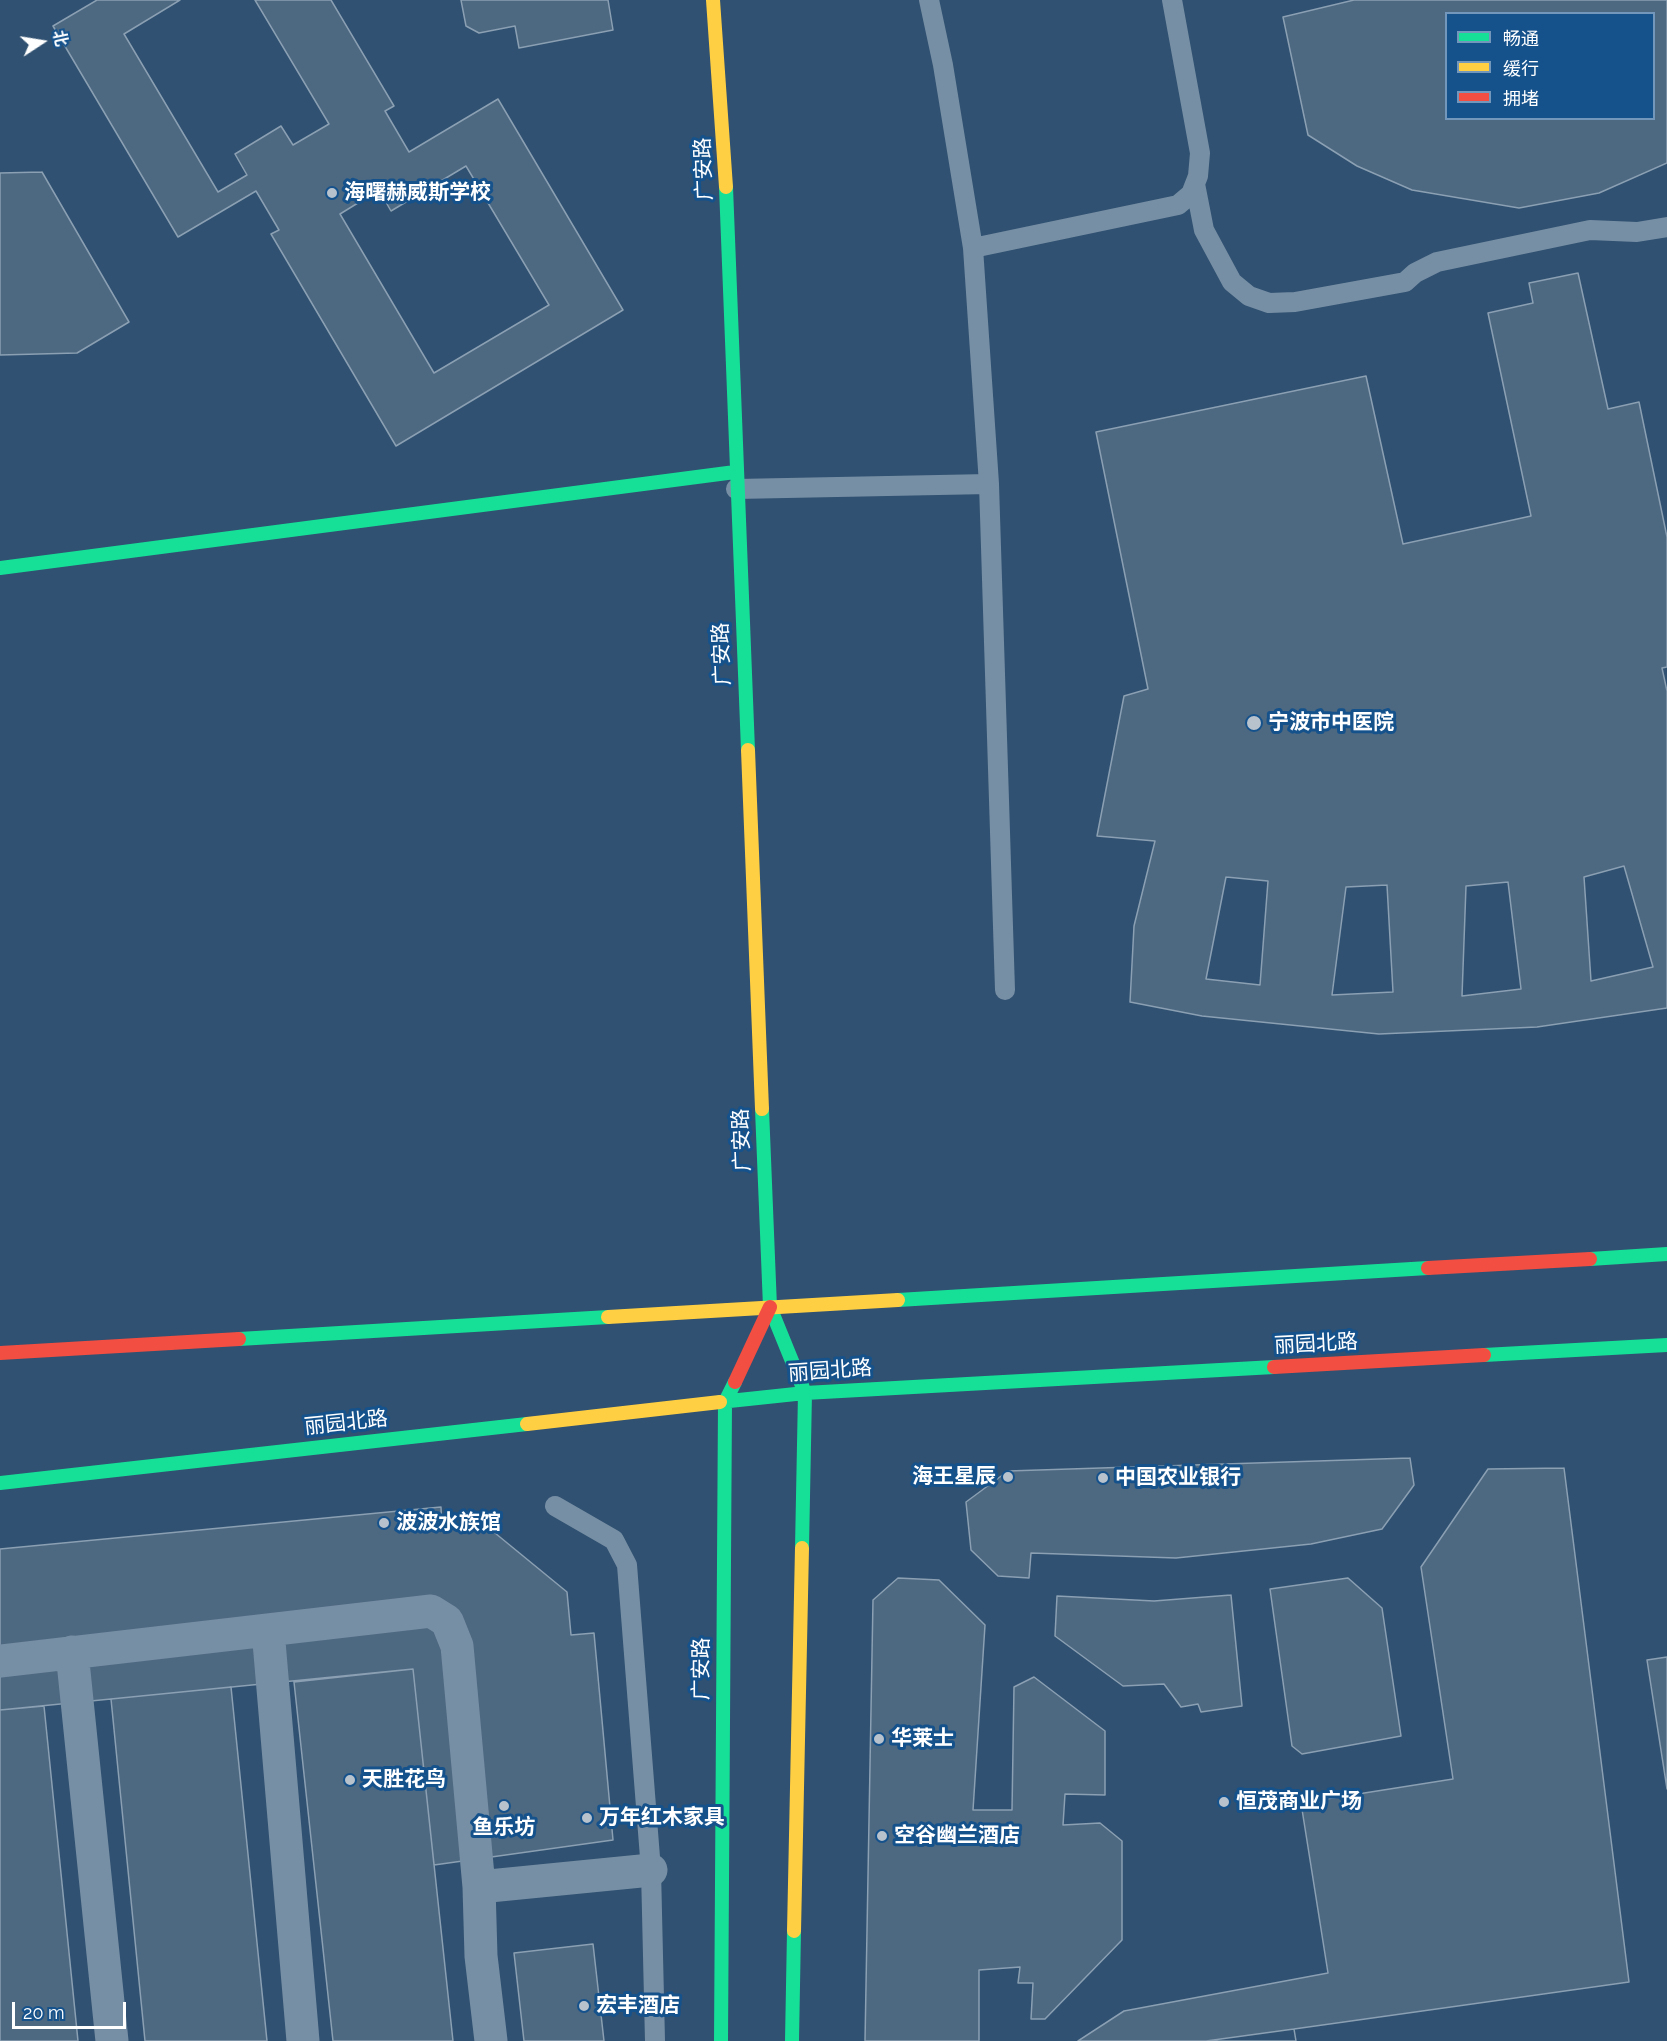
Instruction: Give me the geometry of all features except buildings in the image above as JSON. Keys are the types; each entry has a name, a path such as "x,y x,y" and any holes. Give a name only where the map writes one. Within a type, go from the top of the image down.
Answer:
{"street":[{"name":"广安路","path":"713,0 723,119 770,1307 805,1393 792,2041"},
{"path":"0,568 736,481"},
{"path":"0,1353 1667,1254"},
{"name":"广安路","path":"721,2041 725,1402 770,1307"},
{"name":"丽园北路","path":"0,1483 805,1393 1667,1345"},
{"path":"0,1661 431,1611 447,1621 457,1646 479,1887 481,1956 491,2041"},
{"path":"268,1630 303,2041"},
{"path":"72,1652 112,2041"},
{"path":"479,1887 651,1870"}],"lane":[{"path":"929,0 943,65 973,248 989,484 1005,990"},
{"path":"973,248 1178,205 1191,194 1200,153 1172,0"},
{"path":"1194,184 1204,230 1232,282 1249,296 1269,303 1295,302 1405,282 1414,273 1437,262 1590,230 1637,232 1667,227"},
{"path":"736,481 989,484"},
{"path":"555,1506 614,1540 627,1565 651,1870 655,2041"}],"traffic: fast":[{"path":"726,187 748,750"},
{"path":"0,568 735,472"},
{"path":"762,1109 770,1307 805,1393 802,1548"},
{"path":"1590,1259 1667,1254"},
{"path":"898,1300 1428,1268"},
{"path":"239,1339 608,1317"},
{"path":"1484,1355 1667,1345"},
{"path":"720,1402 805,1393 1274,1367"},
{"path":"721,2041 725,1402 735,1382"},
{"path":"0,1483 527,1424"},
{"path":"792,2041 794,1931"}],"traffic: slow":[{"path":"713,0 726,187"},
{"path":"748,750 762,1109"},
{"path":"608,1317 898,1300"},
{"path":"527,1424 720,1402"},
{"path":"794,1931 802,1548"}],"traffic: jam":[{"path":"1428,1268 1590,1259"},
{"path":"735,1382 770,1307"},
{"path":"0,1353 239,1339"},
{"path":"1274,1367 1484,1355"}],"place":[{"name":"海曙赫威斯学校","path":"332,193"},
{"name":"宁波市中医院","path":"1254,723"},
{"name":"海王星辰","path":"1008,1477"},
{"name":"中国农业银行","path":"1103,1478"},
{"name":"波波水族馆","path":"384,1523"},
{"name":"华莱士","path":"879,1739"},
{"name":"天胜花鸟","path":"350,1780"},
{"name":"恒茂商业广场","path":"1224,1802"},
{"name":"鱼乐坊","path":"504,1806"},
{"name":"万年红木家具","path":"587,1818"},
{"name":"空谷幽兰酒店","path":"882,1836"},
{"name":"宏丰酒店","path":"584,2006"}]}
